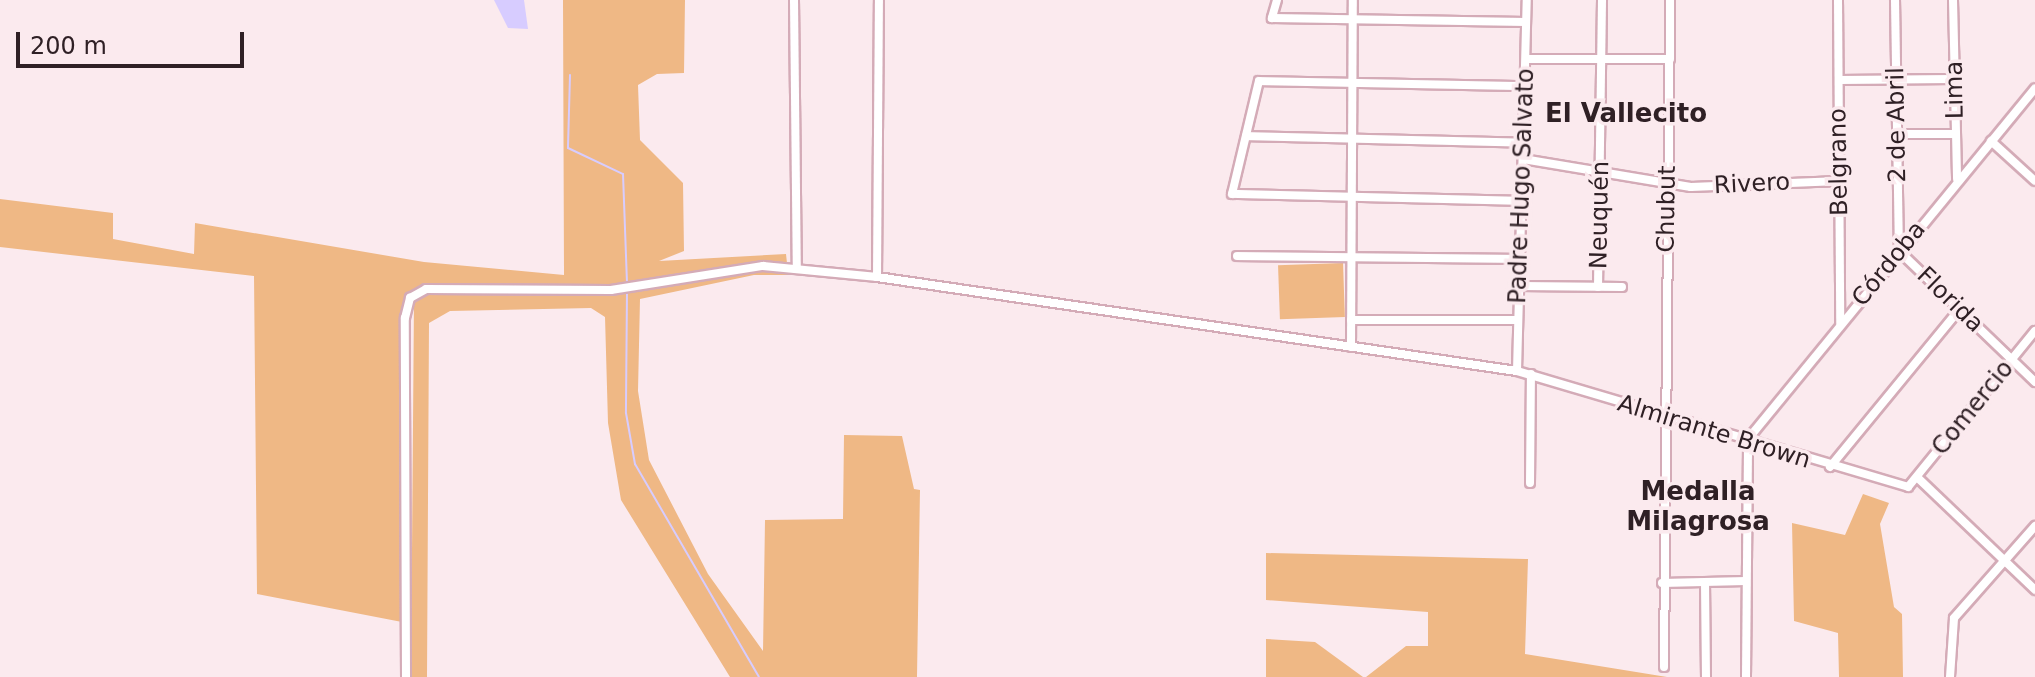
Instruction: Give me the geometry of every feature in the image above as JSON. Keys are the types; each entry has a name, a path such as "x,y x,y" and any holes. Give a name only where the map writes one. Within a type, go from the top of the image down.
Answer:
{"street":[{"path":"794,0 797,268"},
{"path":"877,277 879,0"},
{"path":"1277,0 1272,18 1526,22"},
{"path":"1351,347 1353,0"},
{"name":"Padre Hugo Salvato","path":"1517,371 1527,0"},
{"name":"Neuquén","path":"1598,287 1602,173 1602,0"},
{"name":"Chubut","path":"1664,667 1663,419 1670,0"},
{"name":"Belgrano","path":"1838,0 1840,323"},
{"name":"2 de Abril","path":"1895,0 1899,251"},
{"name":"Lima","path":"1953,0 1957,180"},
{"path":"1526,59 1670,59"},
{"path":"1839,80 1954,79"},
{"path":"1522,201 1232,194 1259,81 1525,86"},
{"name":"Córdoba","path":"1747,444 1840,323 2035,88"},
{"path":"1897,134 1955,134"},
{"path":"1246,136 1523,143"},
{"path":"1991,141 2035,181"},
{"name":"Rivero","path":"1523,159 1667,185 1840,181"},
{"name":"Florida","path":"1899,251 2035,382"},
{"path":"1237,256 1520,259"},
{"name":"Almirante Brown","path":"406,677 410,298 426,289 611,290 751,267 797,268 877,277 1517,371 1663,419 1830,467 1914,481"},
{"path":"1520,286 1622,287"},
{"path":"1830,467 1959,310"},
{"path":"1351,320 1518,320"},
{"name":"Comercio","path":"1914,481 2035,331"},
{"path":"1530,483 1531,374"},
{"path":"1746,677 1747,444"},
{"path":"1914,481 2035,590"},
{"path":"1950,677 1954,618 2035,526"},
{"path":"1662,583 1746,581"},
{"path":"1705,583 1706,677"}],"shaded area":[{"path":"494,0 524,0 528,29 508,28"},
{"path":"563,0 685,0 684,73 657,74 638,85 640,140 683,183 684,251 659,261 786,254 787,263 623,285 416,288 407,298 402,622 257,594 254,276 0,247 0,199 113,213 113,239 194,254 195,223 424,262 564,275"},
{"path":"1343,263 1345,317 1280,319 1278,265"},
{"path":"752,270 798,275 754,275 640,299 638,391 649,460 708,574 763,651 765,520 843,519 844,435 902,436 914,489 920,490 917,677 730,677 621,500 608,423 605,317 591,308 450,311 429,323 427,677 411,677 414,299 442,291 627,292"},
{"path":"1863,494 1889,503 1880,524 1894,607 1902,614 1903,677 1839,677 1838,633 1794,621 1792,523 1845,535"},
{"path":"1266,553 1528,559 1525,654 1667,677 1366,677 1406,646 1428,646 1428,612 1266,600"},
{"path":"1266,639 1315,642 1363,677 1266,677"}],"waterway":[{"path":"570,75 568,148 623,174 627,283"},
{"path":"627,290 626,413 635,464 759,677"}],"district":[{"name":"El Vallecito","path":"1626,114"},
{"name":"Medalla Milagrosa","path":"1698,507"}]}
